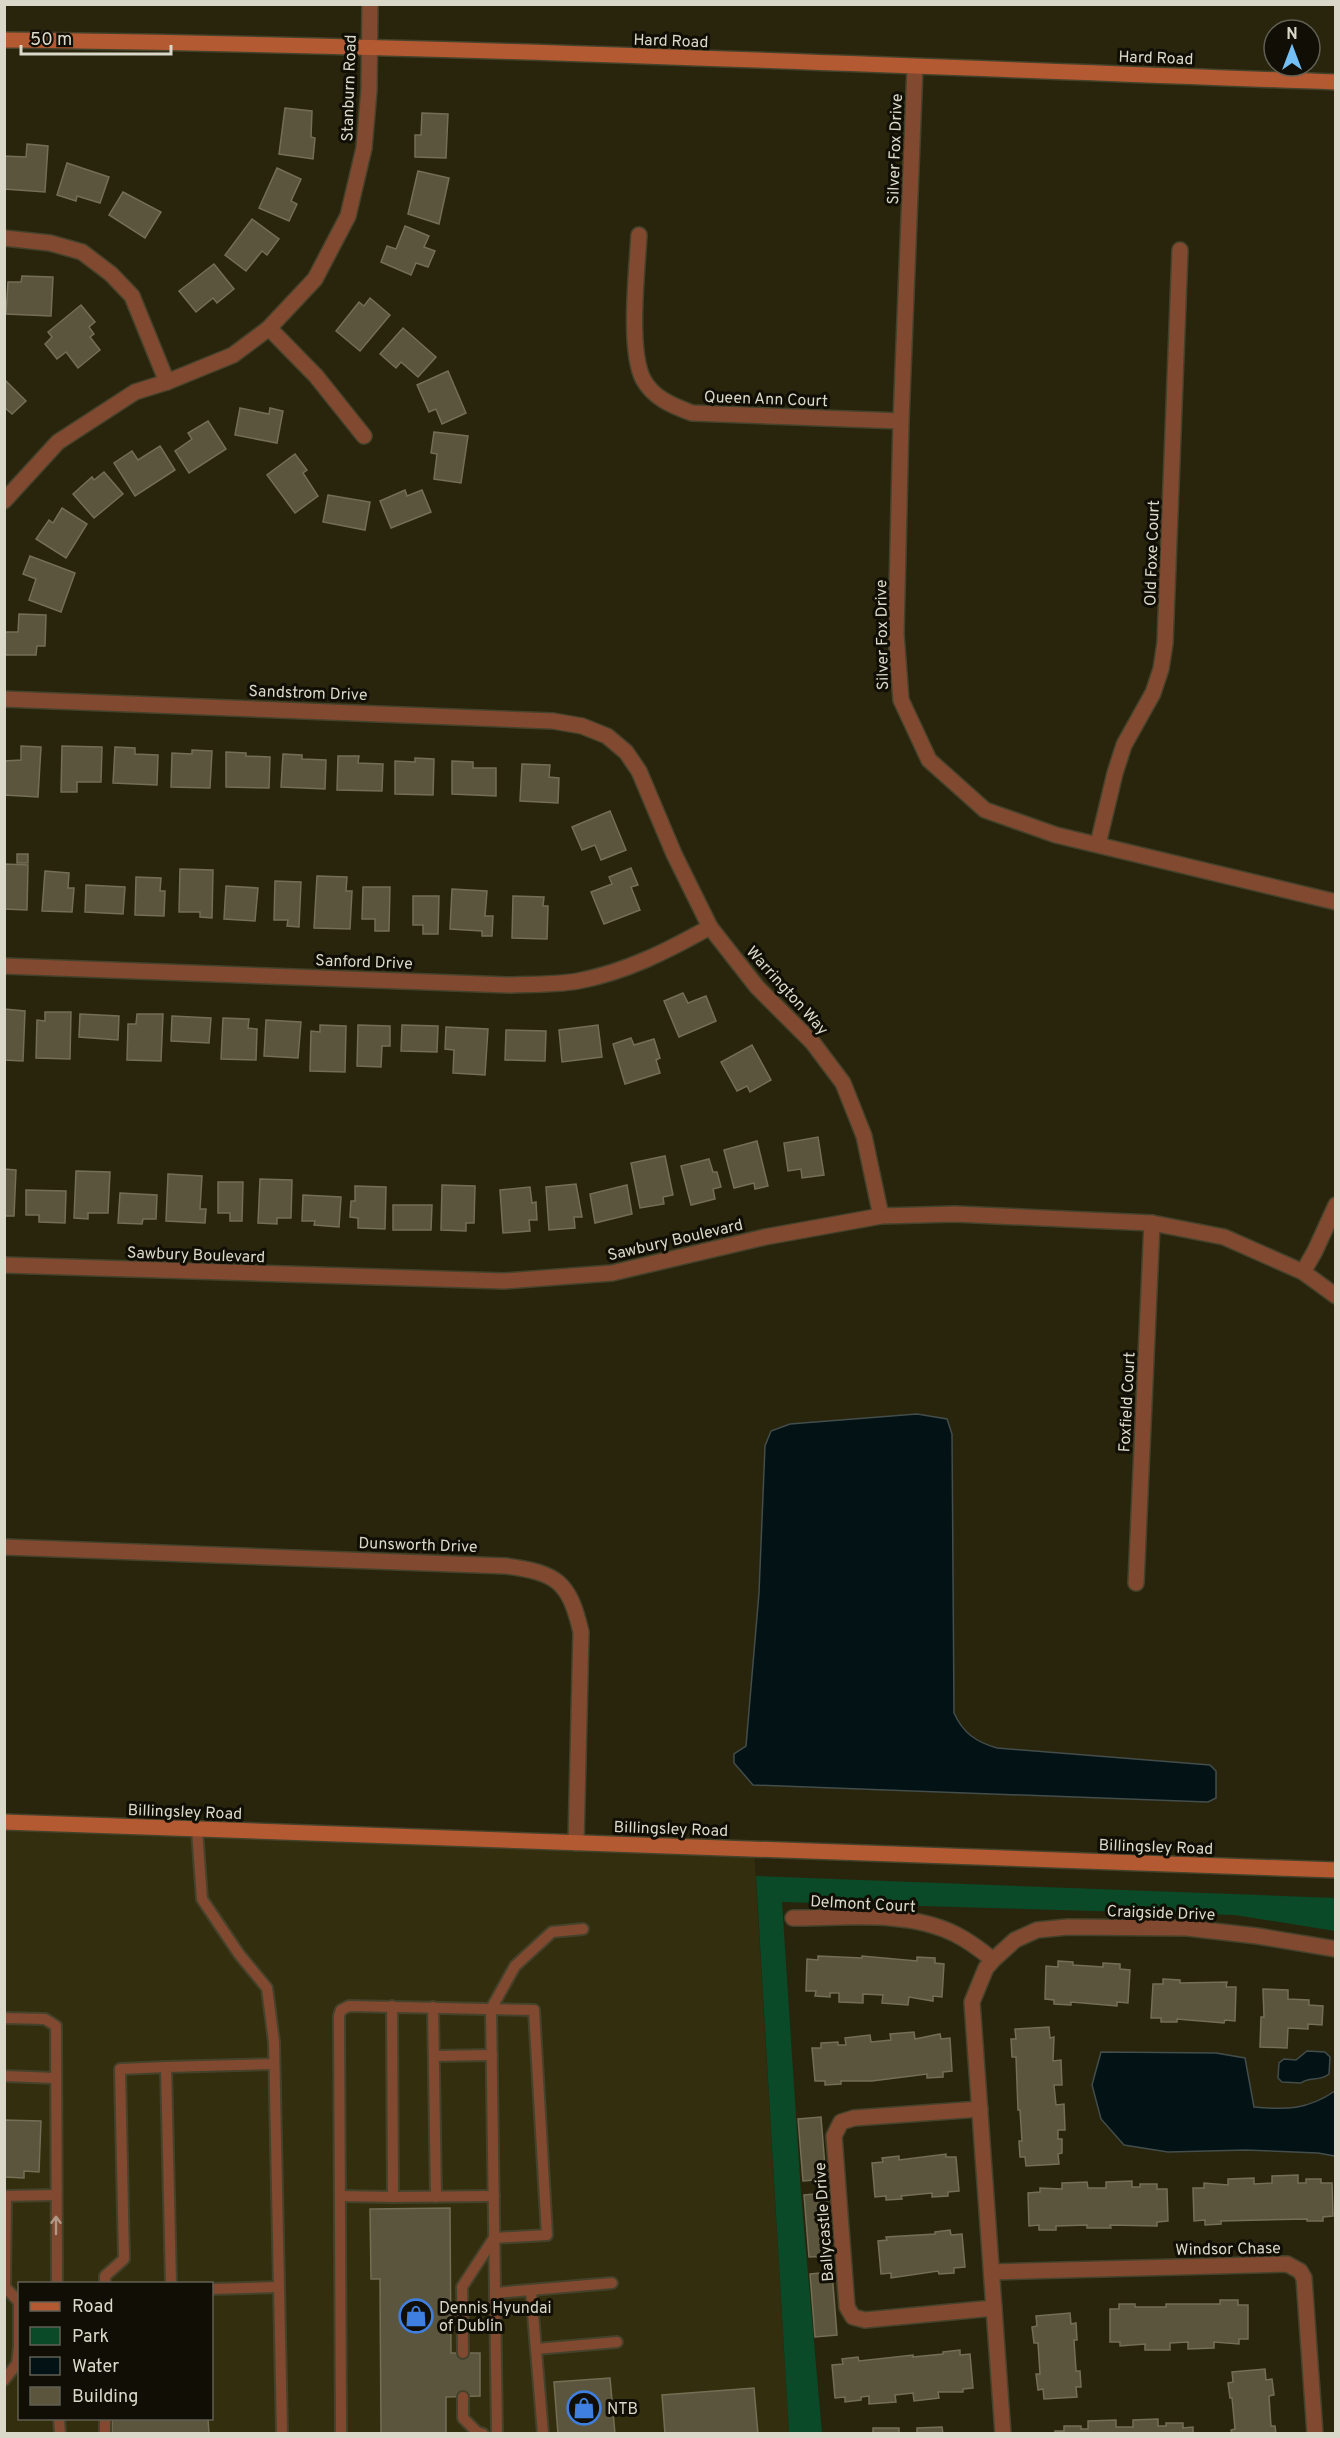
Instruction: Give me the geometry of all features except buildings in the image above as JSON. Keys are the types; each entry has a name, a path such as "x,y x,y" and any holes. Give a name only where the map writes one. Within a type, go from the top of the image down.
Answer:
{"main road":[{"name":"Hard Road","path":"4,40 368,47 1335,82"},
{"name":"Billingsley Road","path":"4,1822 1335,1870"}],"street":[{"name":"Stanburn Road","path":"4,501 58,442 135,392 167,382 233,355 268,328 315,279 348,216 364,148 369,90 369,4"},
{"name":"Silver Fox Drive","path":"915,67 901,421 896,634 901,700 929,760 986,810 1056,835 1335,902"},
{"name":"Queen Ann Court","path":"639,235 635,351 644,380 664,402 692,413 901,421"},
{"path":"4,238 50,243 82,252 111,274 132,296 167,382"},
{"name":"Old Foxe Court","path":"1098,844 1121,755 1153,693 1166,643 1180,250"},
{"path":"268,328 316,376 364,436"},
{"name":"Sandstrom Drive","path":"4,699 553,721 582,726 607,736"},
{"name":"Warrington Way","path":"607,736 626,752 639,771 674,854 711,927 757,987 813,1043 843,1083 864,1136 881,1216"},
{"name":"Sanford Drive","path":"4,966 508,985 576,982 617,972 651,960 711,927"},
{"path":"1303,1272 1335,1205"},
{"name":"Sawbury Boulevard","path":"4,1265 504,1281 612,1273 765,1237 881,1216 955,1214 1152,1223 1224,1237 1303,1272 1335,1296"},
{"name":"Foxfield Court","path":"1136,1583 1152,1223"},
{"name":"Dunsworth Drive","path":"4,1547 506,1566 535,1570 562,1583 575,1607 581,1632 576,1843"},
{"name":"Delmont Court","path":"793,1917 894,1919 919,1923 952,1932 970,1942 993,1960"},
{"name":"Craigside Drive","path":"993,1960 1015,1941 1037,1929 1068,1927 1187,1928 1335,1949"},
{"path":"993,1960 986,1968 972,2002 1003,2433"},
{"name":"Ballycastle Drive","path":"980,2109 854,2118 841,2122 834,2136 847,2307 853,2317 865,2320 994,2308"},
{"name":"Windsor Chase","path":"992,2272 1287,2264 1300,2271 1304,2278 1315,2433"}],"lane":[{"path":"197,1830 202,1899 239,1954 267,1988 274,2064 282,2433"},
{"path":"497,2433 491,2009 515,1966 552,1932 583,1929"},
{"path":"341,2433 339,2016 341,2010 349,2006 392,2006 534,2010 547,2235 494,2238"},
{"path":"392,2006 393,2197"},
{"path":"433,2007 436,2197"},
{"path":"4,2018 45,2019 56,2026 57,2282"},
{"path":"434,2056 492,2055"},
{"path":"105,2282 105,2276 124,2259 120,2069 274,2064"},
{"path":"166,2067 171,2282"},
{"path":"4,2076 56,2078"},
{"path":"18,2300 5,2287 5,2196 56,2195"},
{"path":"340,2196 494,2196"},
{"path":"463,2353 462,2287 494,2238"},
{"path":"495,2293 612,2283"},
{"path":"213,2289 279,2287"},
{"path":"531,2290 543,2433"},
{"path":"536,2349 617,2342"},
{"path":"4,2380 17,2364 18,2358"},
{"path":"463,2397 463,2418 477,2432 483,2433"}],"shaded area":[{"path":"5,1822 754,1849 789,2433 5,2434"}],"green space":[{"path":"756,1876 1335,1898 1335,1931 1235,1915 782,1902 801,2194 822,2433 789,2433"}],"water":[{"path":"917,1414 947,1419 952,1434 954,1713 962,1726 977,1740 997,1748 1210,1765 1216,1771 1216,1798 1208,1802 753,1785 734,1763 734,1754 746,1746 759,1593 765,1446 771,1431 790,1424"},
{"path":"1307,2051 1325,2052 1330,2057 1329,2074 1301,2083 1282,2082 1278,2078 1279,2063 1284,2059 1296,2060"},
{"path":"1101,2052 1216,2053 1245,2058 1254,2107 1296,2107 1315,2102 1335,2091 1335,2156 1318,2153 1246,2150 1168,2152 1124,2145 1101,2119 1092,2085"}],"place":[{"name":"Dennis Hyundai of Dublin","path":"416,2316"},
{"name":"NTB","path":"584,2408"}]}
